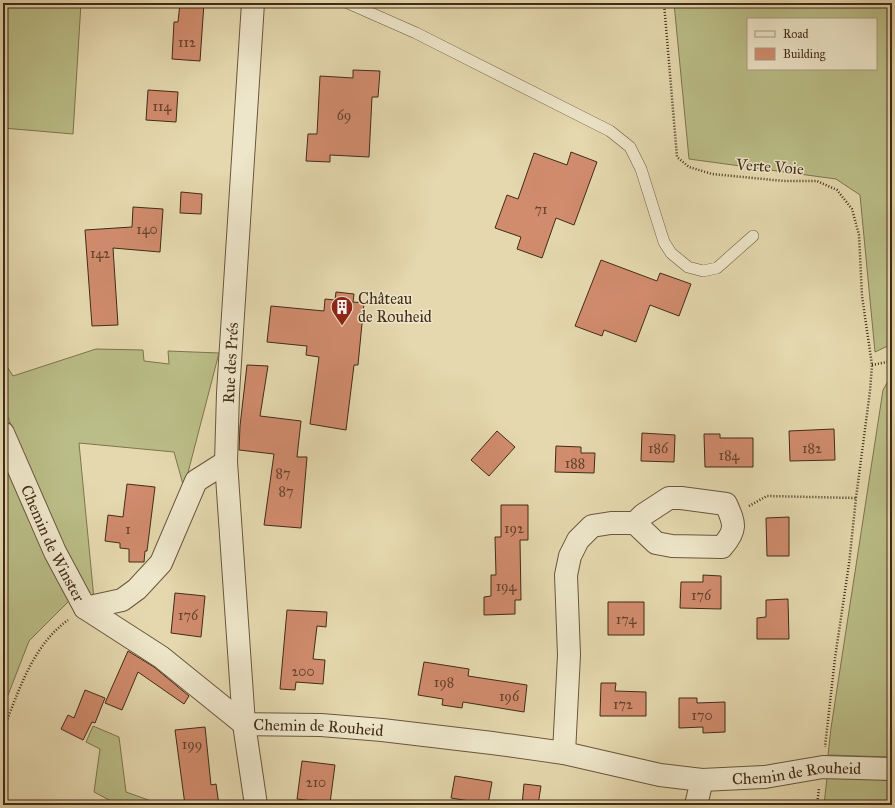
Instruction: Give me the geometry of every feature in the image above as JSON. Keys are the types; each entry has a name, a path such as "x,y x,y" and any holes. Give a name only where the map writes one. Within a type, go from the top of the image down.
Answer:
{"street":[{"name":"Rue des Prés","path":"253,3 228,393 226,462 244,724 256,805"},
{"name":"Chemin de Winster","path":"3,433 55,552 85,608"},
{"path":"85,608 122,600 137,589 161,563 196,481 226,462"},
{"path":"564,753 569,655 566,575 570,556 578,540 592,526 611,523 635,523 656,543 672,546 722,547 730,538 733,529 731,515 726,504 681,498 669,498 643,515 635,523"},
{"name":"Chemin de Rouheid","path":"85,608 161,657 244,724 321,725 382,730 564,753 660,775 702,780 765,777 823,767 892,769"},
{"path":"696,805 702,780"}],"lane":[{"path":"348,3 416,33 610,131 630,147 641,169 664,242 671,253 688,267 703,271 717,268 754,236"}],"path":[{"name":"Verte Voie","path":"664,3 677,157 689,168 712,174 784,181 817,181 837,190 852,209 859,235 862,296 872,365 849,564 835,658 823,767"},
{"path":"872,365 892,361"},
{"path":"731,515 767,496 856,498"},
{"path":"3,730 29,667 46,642 62,624 85,608"}],"green space":[{"path":"3,3 81,3 73,134 3,128"},
{"path":"674,3 892,3 892,344 875,352 860,195 836,179 689,159"},
{"path":"96,349 143,350 144,361 169,364 168,351 219,353 184,488 174,452 79,443 94,599 81,584 42,503 3,405 3,360 13,376"},
{"path":"892,374 892,757 828,755 883,390"},
{"path":"3,441 70,600 29,641 3,708"},
{"path":"93,726 119,737 126,792 154,802 155,805 111,805 111,801 94,792 100,749 86,742"},
{"path":"827,778 892,780 892,805 824,805"}],"building":[{"path":"180,3 204,3 200,61 172,59 174,22 178,22"},
{"path":"353,70 380,71 378,97 372,97 369,157 330,155 330,162 306,161 308,134 317,134 320,76 353,78"},
{"path":"148,90 178,92 176,122 146,120"},
{"path":"571,152 597,162 574,225 556,218 542,258 517,249 521,237 495,228 507,195 518,199 534,153 567,165"},
{"path":"181,192 202,194 201,214 180,213"},
{"path":"133,207 163,209 160,252 113,248 118,325 92,326 85,230 132,227"},
{"path":"601,260 657,281 660,273 691,284 679,316 650,305 636,342 604,330 602,336 575,326"},
{"path":"336,292 354,294 353,302 364,303 358,365 354,365 346,430 310,424 319,357 306,355 307,346 267,342 271,306 324,311 325,299 335,300"},
{"path":"247,365 268,366 260,416 301,421 297,457 307,457 301,528 264,525 274,454 239,450 240,426"},
{"path":"834,429 835,460 790,461 789,431"},
{"path":"497,431 515,447 489,476 471,460"},
{"path":"642,433 675,435 674,462 641,461"},
{"path":"704,434 720,434 720,438 753,438 753,467 705,467"},
{"path":"556,446 581,447 581,453 595,453 594,473 555,472"},
{"path":"127,484 155,487 147,551 145,551 144,562 129,562 129,549 120,548 120,543 105,541 108,515 123,517"},
{"path":"501,505 528,505 528,540 520,540 521,600 515,600 515,614 484,615 484,597 491,596 491,575 496,575 495,537 501,537"},
{"path":"789,517 789,556 767,556 766,518"},
{"path":"703,575 721,576 721,609 680,608 681,582 703,582"},
{"path":"175,593 205,596 201,637 171,633"},
{"path":"788,599 789,639 757,639 757,618 766,617 766,600"},
{"path":"608,602 644,602 644,635 608,635"},
{"path":"287,610 327,612 326,627 317,626 313,659 325,660 323,684 296,682 295,690 280,689"},
{"path":"128,651 154,667 189,696 184,704 138,672 122,710 105,703"},
{"path":"424,662 469,669 468,676 527,685 524,712 463,702 462,708 442,705 443,699 418,695"},
{"path":"601,683 616,683 615,691 646,692 646,716 600,716"},
{"path":"85,690 105,698 95,723 92,722 83,740 61,729 68,715 74,718"},
{"path":"679,698 697,698 697,703 725,702 725,732 703,733 703,727 679,728"},
{"path":"205,727 211,785 216,784 219,805 185,805 175,730"},
{"path":"302,761 335,765 330,803 297,799"},
{"path":"455,776 492,782 488,804 451,798"},
{"path":"524,784 541,786 538,805 522,805"}],"place":[{"name":"Château de Rouheid","path":"342,326"}]}
